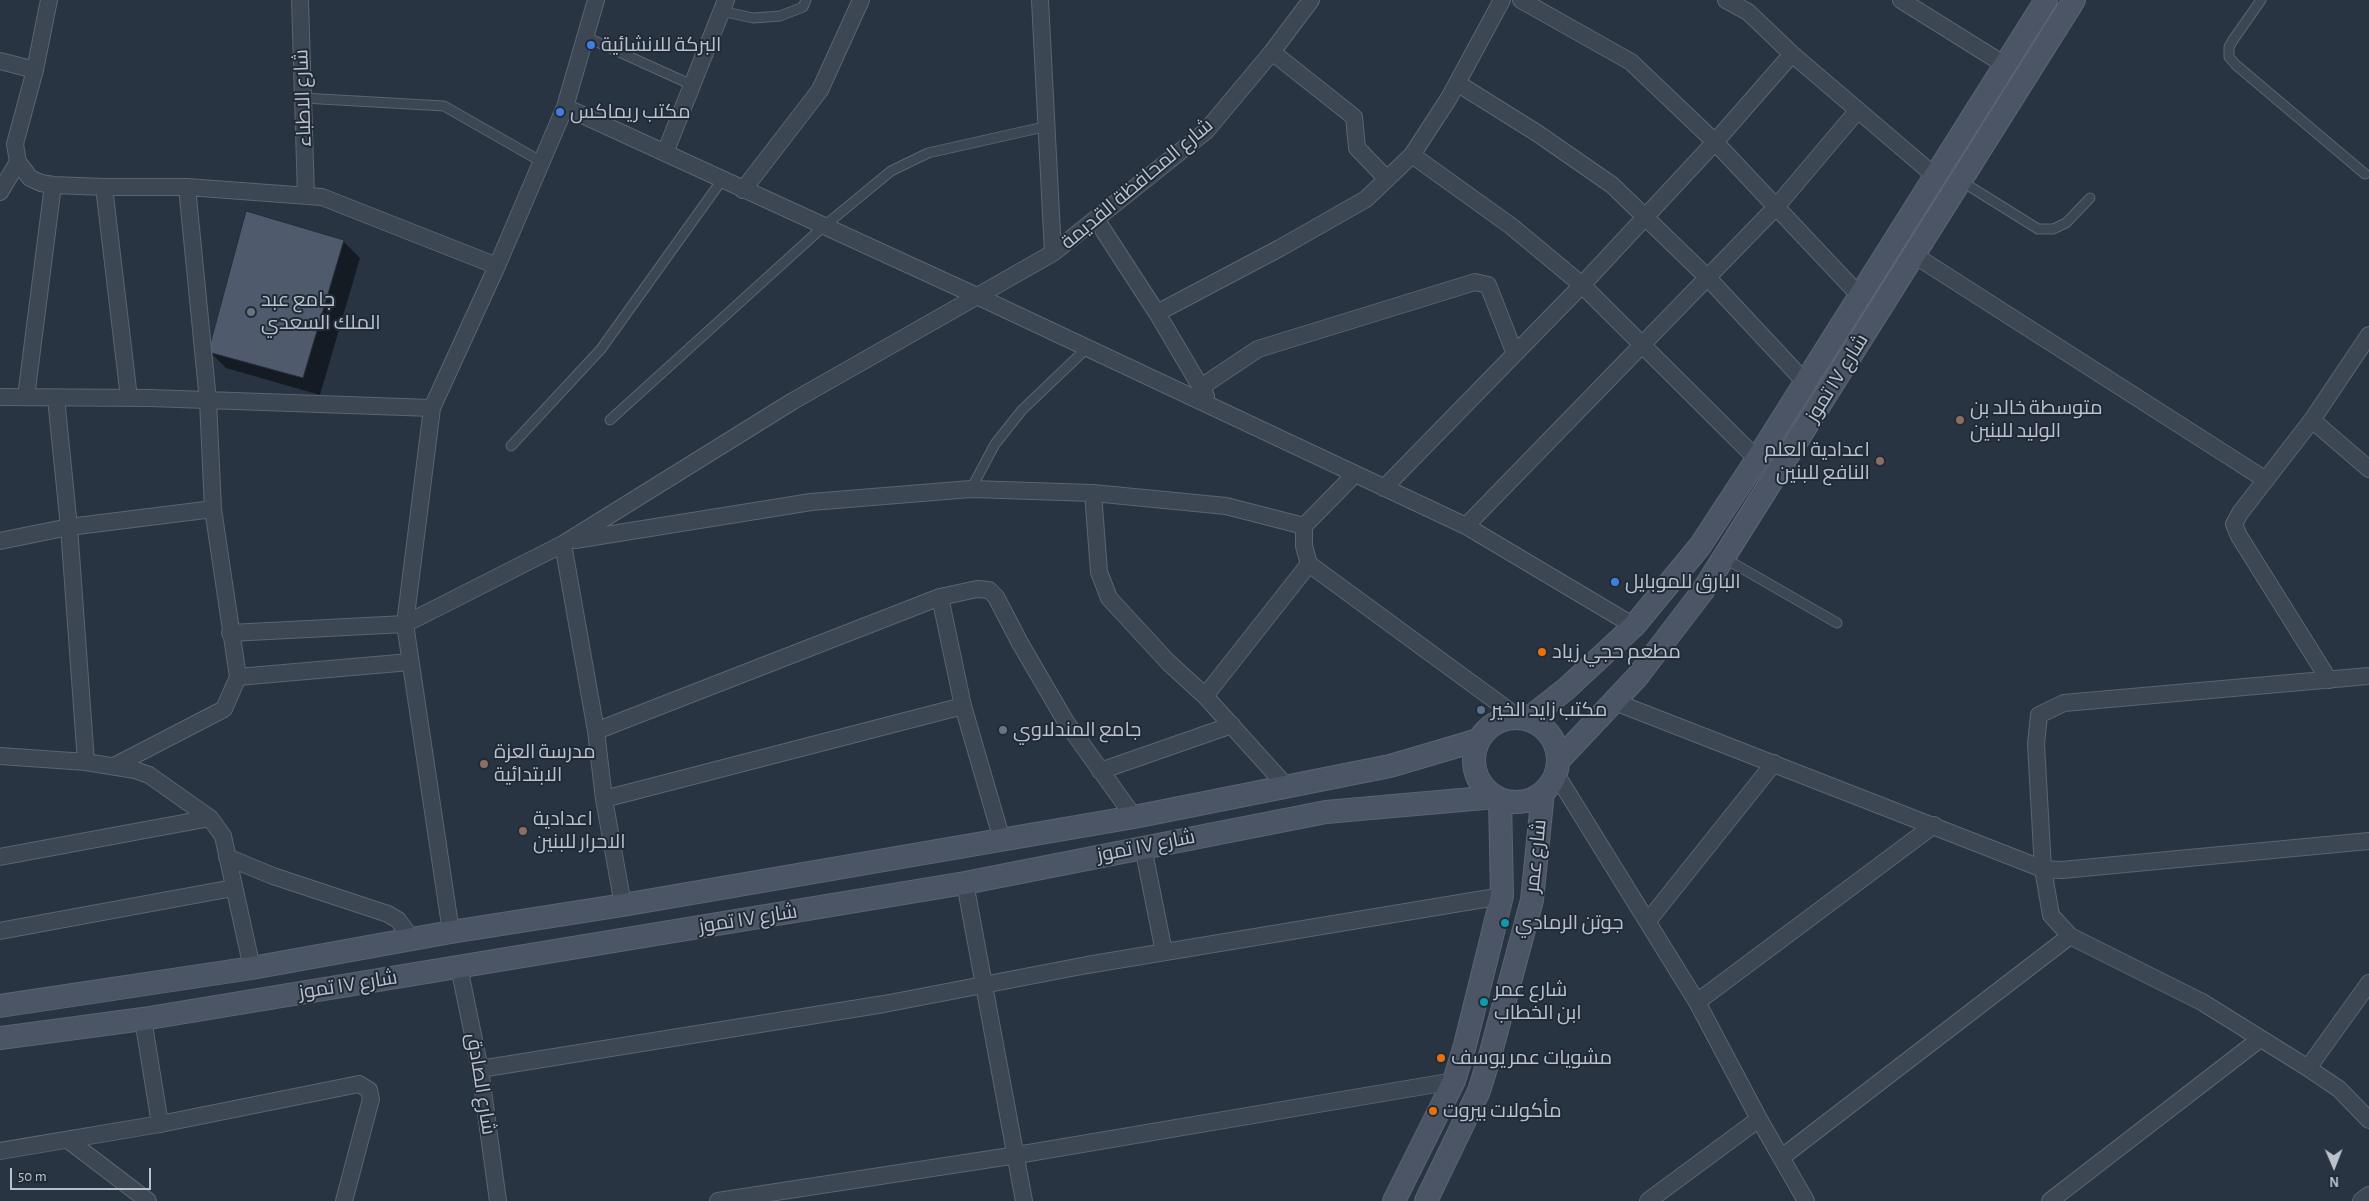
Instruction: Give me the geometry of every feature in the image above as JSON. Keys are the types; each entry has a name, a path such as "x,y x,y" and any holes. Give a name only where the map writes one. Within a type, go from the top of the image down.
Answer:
{"main road":[{"name":"شارع ١٧ تموز","path":"1524,719 1566,689 1634,626 1671,584 1700,546 1758,459 2046,0"},
{"name":"شارع ١٧ تموز","path":"1557,768 1615,702 1678,625 1724,558 2074,0"},
{"path":"1507,719 1524,719 1547,731 1557,750 1557,768 1543,792 1530,800 1515,802 1498,798 1485,788 1477,778 1474,752 1478,740 1486,730 1496,723 1507,719"},
{"name":"شارع ١٧ تموز","path":"0,1006 252,968 451,932 623,905 1134,817 1390,766 1478,740"},
{"name":"شارع عمر","path":"1426,1201 1479,1091 1491,1052 1532,900 1543,792"},
{"name":"شارع ١٧ تموز","path":"0,1038 143,1019 965,883 1326,812 1498,798"},
{"name":"شارع عمر","path":"1394,1201 1454,1081 1465,1045 1502,896 1498,798"}],"street":[{"path":"49,0 35,70 8,144 30,178 41,183 53,185 104,188 187,187 322,197 498,266"},
{"name":"شارع الاطباء","path":"300,0 306,196"},
{"path":"451,932 405,624 432,408 498,266 565,107 596,0"},
{"path":"743,190 820,90 861,0"},
{"path":"1040,0 1054,253"},
{"name":"شارع المحافظة القديمة","path":"565,542 793,401 1054,253 1206,131 1272,52 1311,0"},
{"path":"1158,313 1280,248 1366,199 1412,155 1457,83 1502,0"},
{"path":"1521,0 1631,62 1715,142 1860,296"},
{"path":"1726,0 1748,12 1792,54 1935,176"},
{"path":"1901,0 2005,65"},
{"path":"665,153 724,6"},
{"path":"1272,52 1354,117 1357,148 1387,179"},
{"path":"1384,488 1582,285 1715,142 1792,54"},
{"path":"0,61 35,70"},
{"path":"1457,83 1545,138 1612,185 1708,278 1805,382"},
{"path":"565,107 979,297 1466,526 1634,626"},
{"path":"1466,526 1776,207 1858,110"},
{"path":"1412,155 1511,226 1582,285 1644,344 1758,459"},
{"path":"0,192 18,162"},
{"path":"26,397 53,185"},
{"path":"114,766 224,709 238,676 230,633 213,509 208,401 187,187"},
{"path":"104,188 129,398"},
{"path":"1096,219 1158,313 1214,408"},
{"path":"1914,254 2266,480"},
{"path":"1201,387 1258,349 1475,282 1488,284 1515,354"},
{"path":"2329,680 2239,536 2234,524 2240,512 2312,420 2369,334"},
{"path":"0,397 129,398 432,408"},
{"path":"56,398 69,527 86,762"},
{"path":"2312,420 2369,469"},
{"path":"1355,474 1304,526 1304,546 1309,564 1524,719"},
{"path":"230,633 405,624 565,542 811,502 971,489 1093,493 1226,506 1304,526"},
{"path":"1093,493 1099,572 1109,598 1168,662 1205,696 1287,787"},
{"path":"0,542 69,527 213,509"},
{"path":"565,542 596,731 604,799 623,905"},
{"path":"1205,696 1309,564"},
{"path":"596,731 940,597 977,589 989,590 996,597 1020,643 1066,722 1134,817"},
{"path":"940,597 963,706 1002,840"},
{"path":"238,676 410,662"},
{"path":"2369,676 2064,703 2039,715 2036,744 2043,869 2051,915 2070,936 2202,1002 2308,1068 2339,1089 2369,1120"},
{"path":"1615,702 2043,869 2062,870 2369,840"},
{"path":"604,799 963,706"},
{"path":"1100,771 1232,725"},
{"path":"0,756 86,762 114,766 149,775 210,818 223,836 252,968"},
{"path":"1648,921 1774,763"},
{"path":"1557,768 1697,1002 1759,1119 1806,1201"},
{"path":"0,858 210,818"},
{"path":"1697,1002 1934,825"},
{"path":"1143,847 1164,952"},
{"path":"227,856 273,876 388,914 398,920 412,939"},
{"path":"965,883 1017,1155 1024,1201"},
{"path":"0,931 233,888"},
{"path":"480,1069 884,1004 1164,952 1502,896"},
{"path":"1782,1157 2070,936"},
{"name":"شارع الصادق","path":"459,967 480,1069 498,1201"},
{"path":"2308,1068 2369,983"},
{"path":"143,1019 160,1124"},
{"path":"2050,1201 2260,1039"},
{"path":"718,1201 1017,1155 1454,1081"},
{"path":"0,1151 160,1124 359,1084 369,1090 372,1099 344,1201"},
{"path":"1649,1201 1759,1119"},
{"path":"68,1140 148,1201"},
{"path":"2361,1201 2369,1195"}],"lane":[{"path":"724,6 753,18 780,16 803,7 806,0"},
{"path":"2261,0 2229,47 2230,57 2236,65 2366,174"},
{"path":"586,36 692,85"},
{"path":"303,98 444,106 542,162"},
{"path":"610,420 823,227 891,171 911,160 950,147 1048,126"},
{"path":"511,446 601,348 722,180"},
{"path":"1961,180 2038,228 2053,229 2066,223 2090,198"},
{"path":"971,489 995,444 1022,410 1087,348"},
{"path":"1724,558 1837,623"}],"building":[{"path":"246,211 344,240 303,378 208,352"}],"place":[{"name":"البركة للانشائية","path":"591,45"},
{"name":"مكتب ريماكس","path":"560,112"},
{"name":"جامع عبد الملك السعدي","path":"251,312"},
{"name":"متوسطة خالد بن الوليد للبنين","path":"1960,420"},
{"name":"اعدادية العلم النافع للبنين","path":"1880,461"},
{"name":"البارق للموبايل","path":"1615,582"},
{"name":"مطعم حجي زياد","path":"1542,652"},
{"name":"مكتب زايد الخير","path":"1481,710"},
{"name":"جامع المندلاوي","path":"1003,730"},
{"name":"مدرسة العزة الابتدائية","path":"484,764"},
{"name":"اعدادية الاحرار للبنين","path":"523,831"},
{"name":"جوتن الرمادي","path":"1505,923"},
{"name":"شارع عمر ابن الخطاب","path":"1484,1002"},
{"name":"مشويات عمر يوسف","path":"1441,1058"},
{"name":"مأكولات بيروت","path":"1433,1111"}]}
